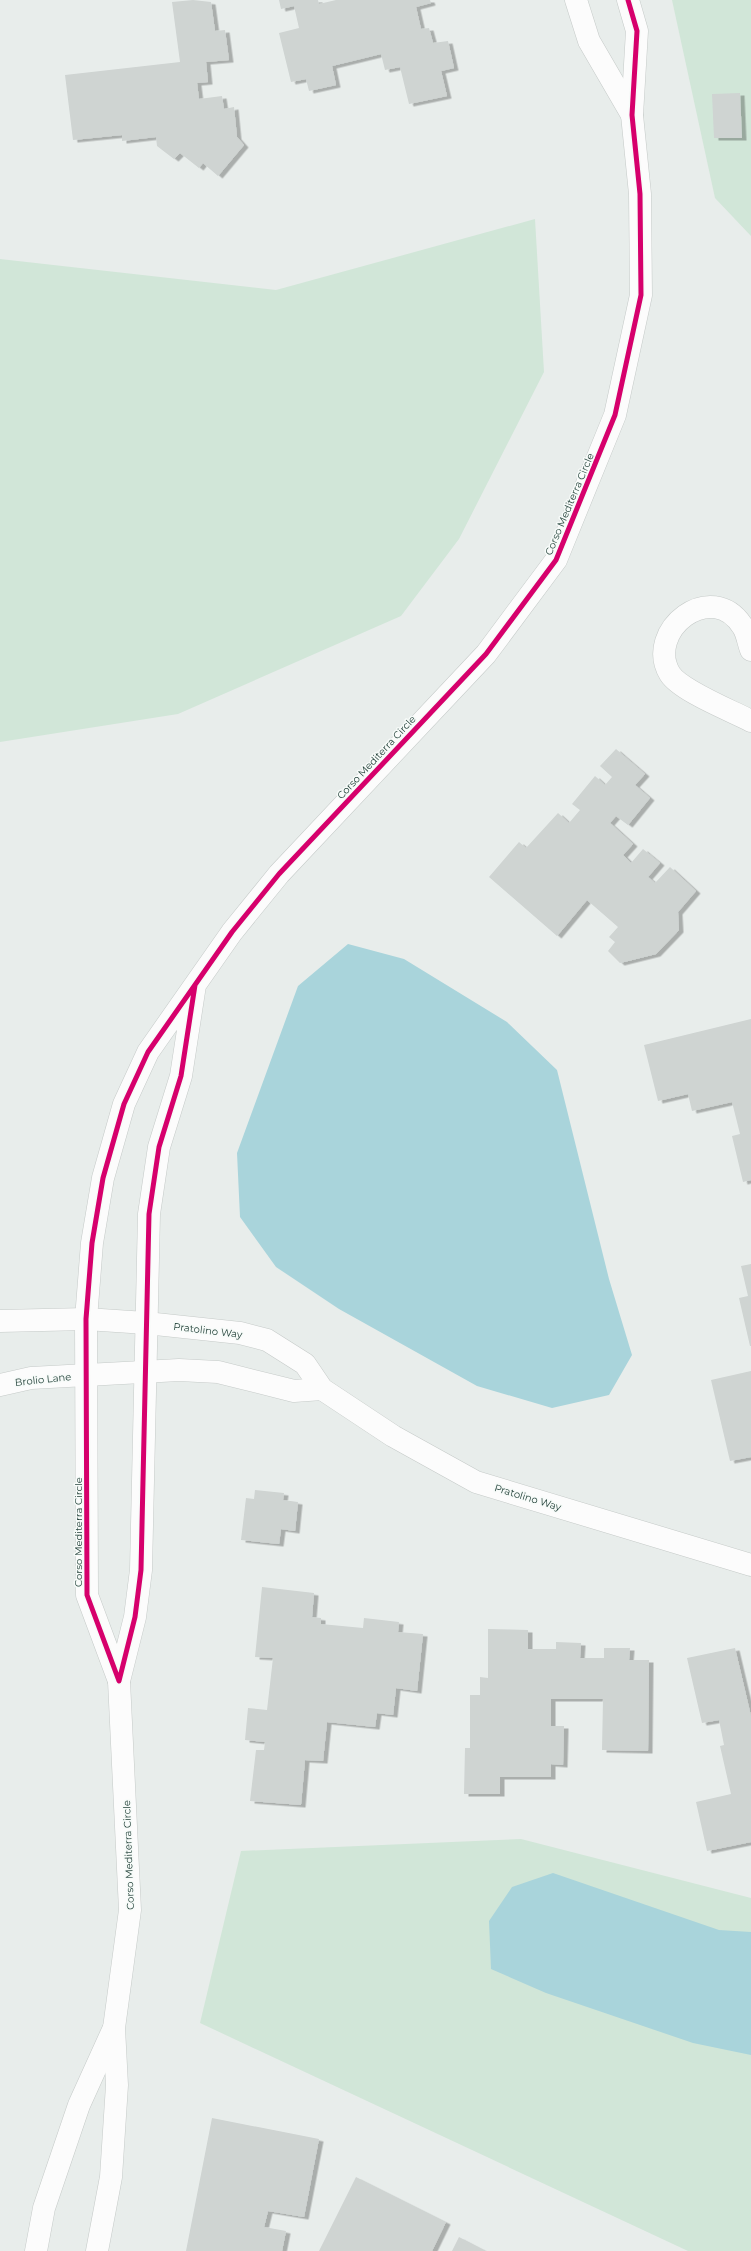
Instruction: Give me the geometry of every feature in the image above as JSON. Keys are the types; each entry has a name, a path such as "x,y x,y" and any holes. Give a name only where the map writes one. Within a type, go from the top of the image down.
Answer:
{"street":[{"name":"Corso Mediterra Circle","path":"576,0 589,41 632,115"},
{"name":"Corso Mediterra Circle","path":"119,1681 87,1594 86,1319 92,1243 102,1186 124,1104 148,1052 232,932 279,874 486,654 556,560 615,415 641,295 640,194 632,115 637,31 628,0"},
{"path":"751,650 743,627 730,613 714,606 695,610 680,620 667,637 663,658 671,675 687,689 751,721"},
{"name":"Corso Mediterra Circle","path":"97,2251 111,2177 117,2085 114,2028 130,1910 119,1681 135,1617 141,1570 149,1214 159,1147 181,1076 195,986"},
{"path":"0,1321 86,1319"},
{"name":"Pratolino Way","path":"86,1319 146,1323 240,1333 267,1340 305,1364 322,1389 393,1436 476,1482 751,1565"},
{"path":"145,1372 179,1370 218,1372 294,1391 322,1389"},
{"name":"Brolio Lane","path":"0,1385 31,1378 145,1372"},
{"name":"Corso Mediterra Circle","path":"36,2251 44,2208 79,2105 114,2028"}],"green space":[{"path":"672,0 751,0 751,236 715,198"},
{"path":"535,219 544,372 459,539 401,616 178,714 0,742 0,259 276,290"},
{"path":"521,1839 751,1898 751,2251 688,2251 200,2023 241,1851"}],"water":[{"path":"348,944 404,959 507,1022 557,1070 609,1279 632,1355 609,1395 552,1408 477,1386 339,1309 276,1267 240,1217 237,1153 298,986"},
{"path":"553,1873 719,1930 751,1932 751,2055 693,2043 546,1993 491,1969 489,1921 512,1887"}],"building":[{"path":"193,0 211,2 215,31 225,30 229,60 206,62 208,82 197,83 199,99 222,96 224,109 234,107 237,137 244,145 218,176 203,163 199,168 180,153 174,159 157,146 156,137 122,141 122,135 73,140 65,75 180,62 172,2"},
{"path":"279,0 318,0 319,4 336,0 430,0 431,3 416,7 421,29 429,28 433,43 448,41 454,68 441,71 447,96 409,104 400,67 385,70 381,54 332,66 336,85 309,91 306,79 291,82 279,33 299,28 294,6 281,9"},
{"path":"740,93 742,138 714,138 712,94"},
{"path":"616,749 645,774 635,785 650,798 628,825 616,816 610,823 633,844 623,855 631,863 643,849 660,863 648,877 655,883 670,867 696,891 678,912 679,930 656,954 620,963 608,951 615,942 609,937 618,927 587,900 557,936 489,877 519,842 526,848 558,813 569,823 580,810 572,804 595,776 605,785 612,777 600,766"},
{"path":"751,1019 751,1180 743,1182 732,1136 740,1134 732,1102 692,1111 688,1094 658,1101 644,1045"},
{"path":"751,1264 750,1346 739,1298 748,1296 741,1266"},
{"path":"751,1371 751,1457 730,1461 711,1380"},
{"path":"255,1490 284,1493 283,1500 298,1502 295,1531 281,1529 279,1544 241,1540 246,1498 254,1499"},
{"path":"262,1587 314,1593 312,1617 321,1618 321,1624 363,1628 364,1618 399,1622 398,1632 423,1634 417,1691 396,1688 393,1715 377,1713 375,1727 327,1722 323,1761 305,1760 301,1805 250,1801 256,1750 264,1750 265,1742 245,1740 248,1708 267,1710 273,1658 255,1657"},
{"path":"488,1629 528,1630 528,1649 556,1649 556,1642 581,1643 580,1658 604,1658 604,1648 630,1648 629,1660 649,1660 648,1751 602,1750 603,1699 551,1699 551,1726 564,1726 563,1765 551,1764 551,1777 500,1777 500,1794 464,1794 465,1748 470,1748 470,1695 480,1695 480,1677 488,1678"},
{"path":"735,1648 751,1716 751,1842 707,1851 696,1802 731,1794 720,1746 724,1745 719,1720 702,1723 687,1658"},
{"path":"212,2118 319,2139 304,2217 268,2211 264,2227 286,2231 282,2251 186,2251"},
{"path":"356,2177 446,2222 432,2251 319,2251"},
{"path":"459,2237 486,2251 452,2251"}],"cycle path":[{"path":"195,985 181,1076 159,1147 149,1214 141,1570 135,1617 119,1681 87,1595 86,1319 92,1243 103,1178 124,1104 148,1052 232,932 279,874 486,654 556,560 615,415 641,295 640,194 632,115 637,31 628,0"}]}
